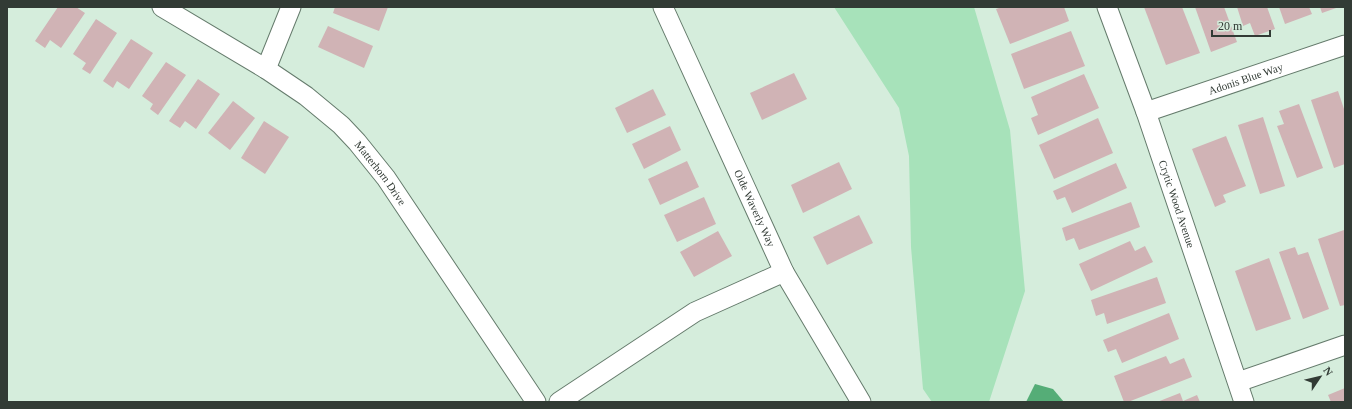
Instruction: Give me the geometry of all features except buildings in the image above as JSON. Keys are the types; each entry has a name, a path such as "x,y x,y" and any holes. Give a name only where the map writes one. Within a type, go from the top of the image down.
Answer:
{"street":[{"name":"Matterhorn Drive","path":"162,7 266,69 306,96 324,110 346,131 373,160 386,178 536,402"},
{"path":"266,69 291,7"},
{"name":"Olde Waverly Way","path":"664,7 784,272 862,402"},
{"name":"Crytic Wood Avenue","path":"1107,7 1146,112 1244,402"},
{"name":"Adonis Blue Way","path":"1146,112 1345,45"},
{"path":"559,402 695,312 784,272"},
{"path":"1238,382 1345,345"}],"shaded area":[{"path":"834,7 974,7 1010,130 1025,291 989,402 932,402 923,389 911,247 909,156 899,108"},
{"path":"1035,384 1053,389 1064,402 1026,402"}]}
